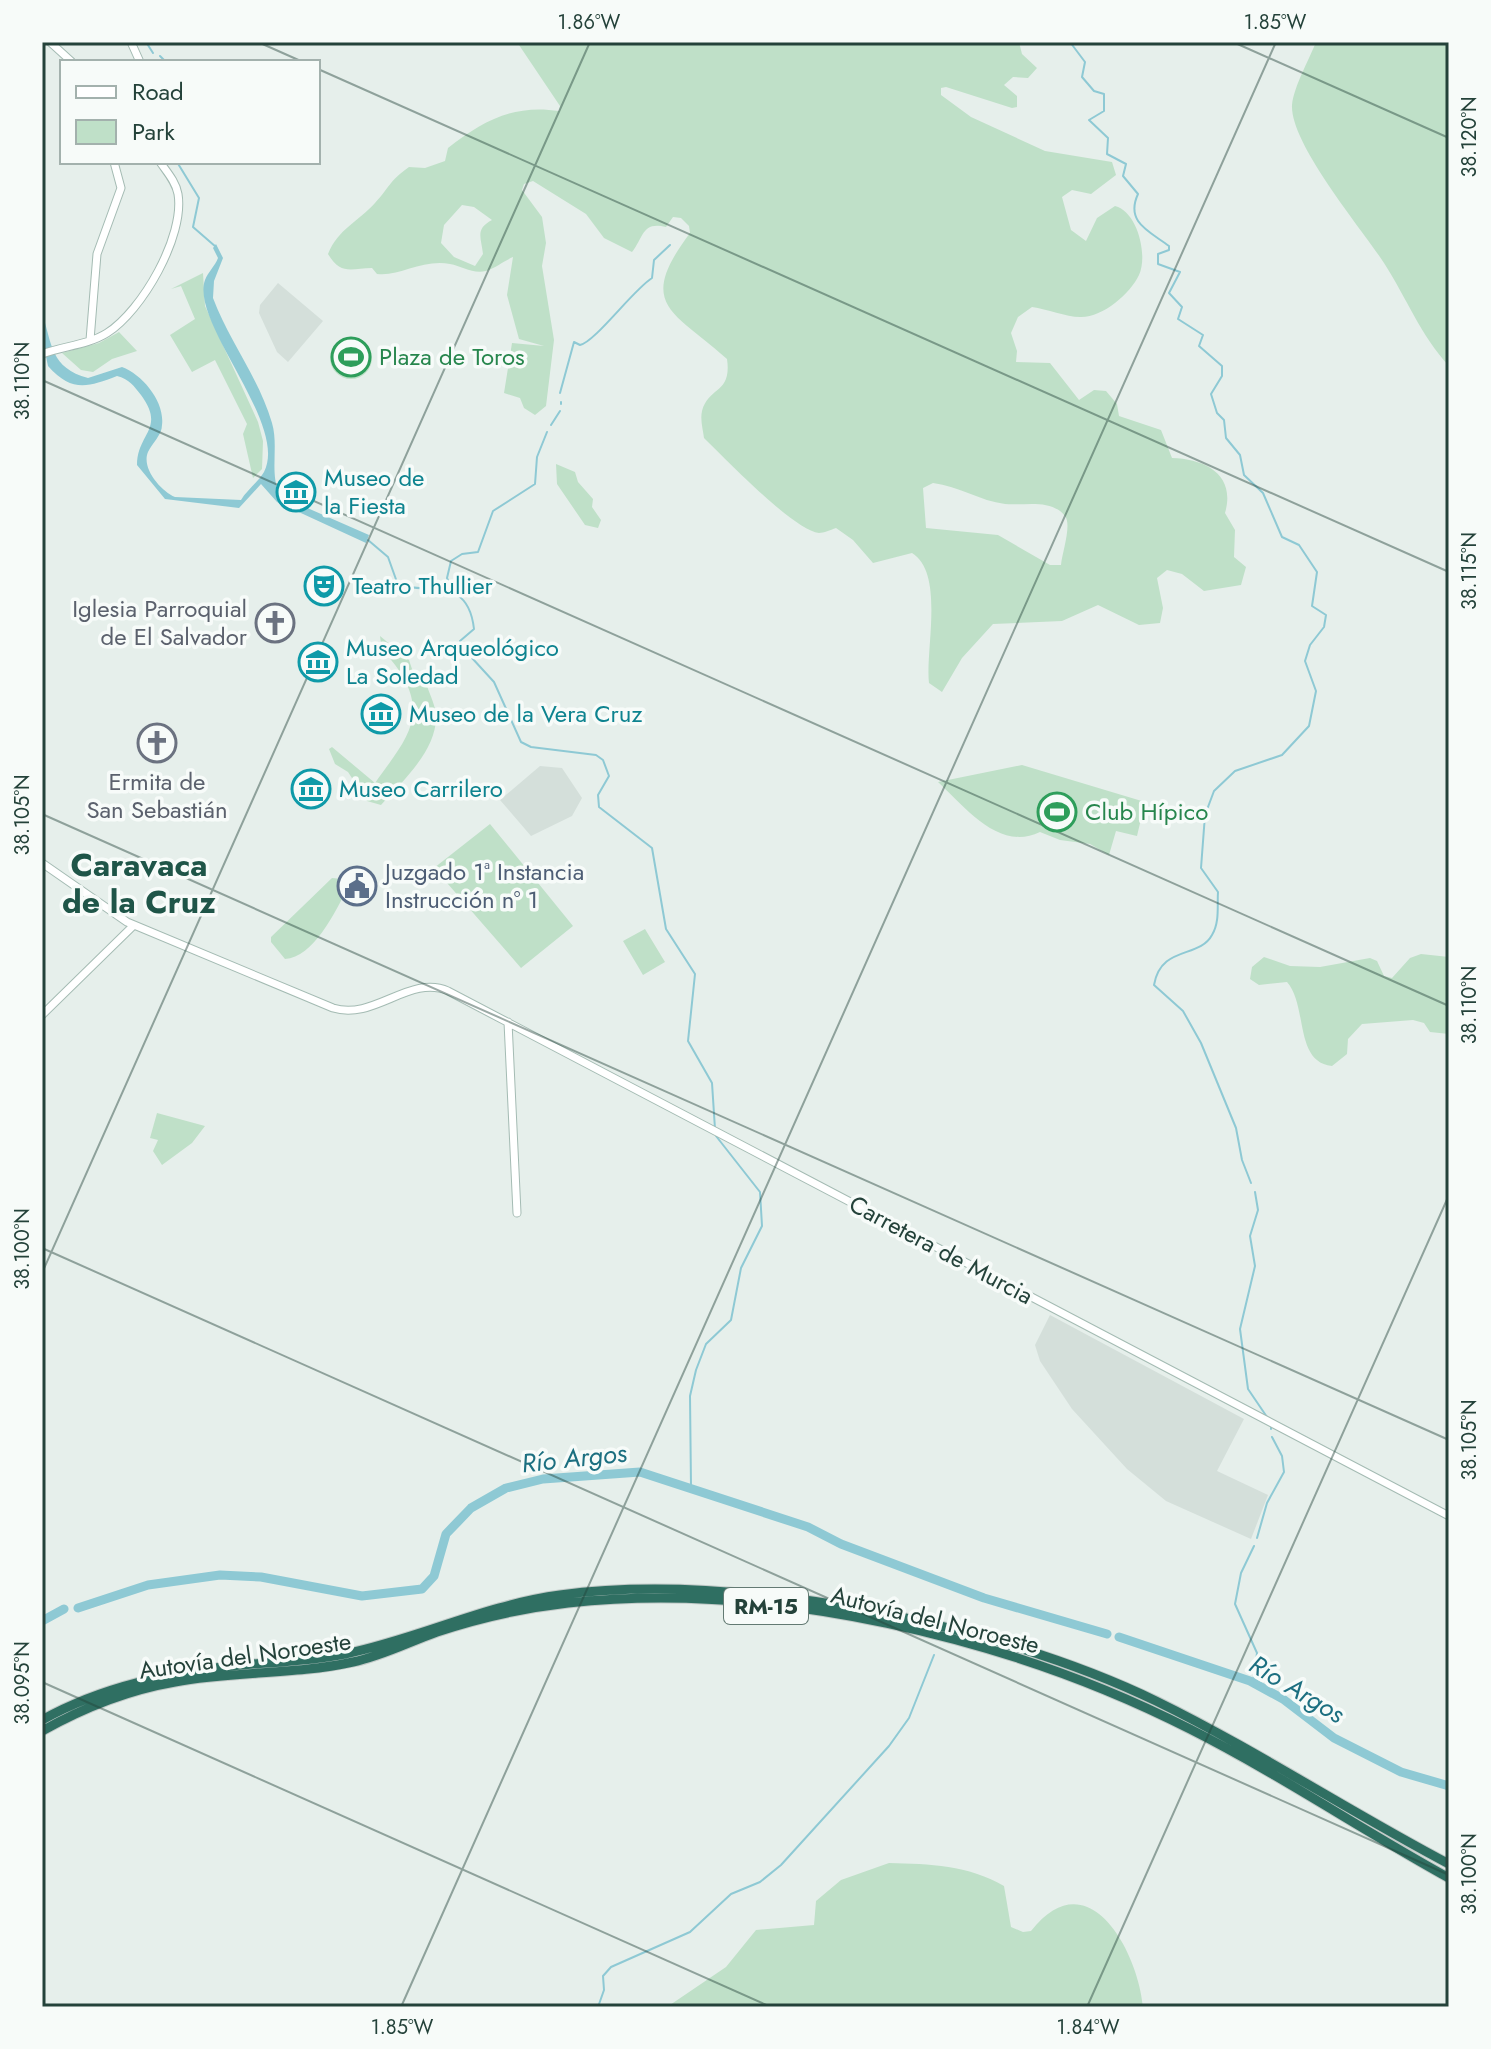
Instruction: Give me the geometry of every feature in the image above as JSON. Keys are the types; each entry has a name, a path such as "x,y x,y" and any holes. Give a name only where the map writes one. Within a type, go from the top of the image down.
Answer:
{"highway":[{"name":"Autovía del Noroeste","path":"42,1720 121,1686 181,1673 345,1654 511,1603 564,1594 637,1591 766,1597 932,1625 1085,1671 1209,1729 1449,1864"},
{"name":"Autovía del Noroeste","path":"42,1731 114,1697 159,1686 355,1662 503,1613 569,1603 631,1600 755,1604 891,1625 980,1646 1069,1675 1192,1730 1449,1878"}],"main road":[{"path":"50,42 70,60"},
{"path":"90,340 97,254 121,188 115,164"},
{"path":"42,354 110,331 128,313 174,240 178,195 161,164"},
{"path":"42,863 107,910 134,925 42,1015"},
{"name":"Carretera de Murcia","path":"134,925 341,1010 362,1009 433,985 1449,1516"},
{"path":"508,1022 517,1213"}],"shaded area":[{"path":"278,283 323,321 288,362 277,352 259,313 260,305"},
{"path":"540,766 562,768 582,798 572,816 531,836 500,800"},
{"path":"1050,1315 1244,1419 1217,1471 1268,1495 1251,1539 1166,1501 1127,1469 1072,1409 1040,1361 1035,1345"}],"green space":[{"path":"517,42 1019,42 1022,54 1037,68 1028,78 1013,77 1004,85 1017,96 1017,107 946,87 941,88 941,95 971,117 1045,151 1112,162 1116,175 1091,194 1072,190 1062,197 1071,230 1086,241 1097,218 1115,206 1123,210 1135,225 1142,257 1139,275 1129,290 1097,314 1075,317 1032,307 1018,317 1011,333 1017,351 1016,362 1050,363 1079,400 1094,390 1106,391 1117,404 1119,416 1161,430 1172,458 1196,462 1215,472 1226,489 1225,513 1235,530 1234,557 1246,567 1241,585 1204,591 1182,574 1167,570 1157,578 1163,608 1160,623 1139,625 1098,605 1062,621 993,624 962,658 942,692 929,683 931,594 922,563 912,553 873,563 853,540 836,528 819,533 807,529 777,507 704,438 702,411 726,378 727,359 677,317 663,292 665,276 690,233 689,226 681,218 673,217 666,227 648,228 632,252 604,238 586,214 533,181 524,184 522,190 542,217 546,243 542,266 554,340 546,406 535,415 524,408 520,398 504,393 512,343 544,346 519,339 507,295 513,257 486,271 440,263 377,274 372,268 342,268 328,254 343,232 409,167 425,168 445,161 448,148 499,117 527,110 559,111 560,106","holes":["462,205 474,207 492,220 481,230 483,254 475,266 454,257 441,243 444,225","933,483 1005,504 1037,504 1059,510 1067,520 1061,565 1050,565 998,535 926,528 923,488"]},
{"path":"1316,42 1449,42 1449,366 1430,342 1384,263 1314,163 1294,122 1293,98"},
{"path":"203,273 205,306 258,422 263,441 262,469 253,478 243,434 247,424 215,360 192,372 170,335 195,319 181,286 171,289"},
{"path":"119,332 137,351 112,359 93,372 81,370 62,353 99,343"},
{"path":"351,337 366,343 372,358 366,373 351,379 336,373 330,358 336,343"},
{"path":"556,464 575,472 578,482 593,499 592,507 601,520 598,528 585,525 557,484"},
{"path":"380,636 409,660 416,681 427,686 436,716 435,729 425,753 381,805 367,801 348,772 335,764 329,749 332,747 375,783 409,729 413,716 408,686 384,650"},
{"name":"Club Hípico","path":"1022,765 1145,802 1137,836 1116,831 1109,855 1090,844 1060,840 1040,832 1025,837 1011,836 984,824 938,782"},
{"path":"490,824 573,926 521,968 434,868"},
{"path":"332,878 342,879 347,889 337,909 305,951 285,959 271,942 271,937"},
{"path":"645,929 665,962 643,975 623,941"},
{"path":"1421,954 1449,957 1449,1034 1430,1032 1424,1023 1413,1020 1362,1024 1348,1039 1347,1054 1332,1066 1312,1055 1298,1005 1287,982 1259,985 1250,979 1252,967 1264,957 1290,966 1320,967 1370,958 1377,961 1384,976 1392,978 1410,958"},
{"path":"157,1113 205,1126 192,1143 162,1165 153,1151 158,1140 150,1138"},
{"path":"889,1863 963,1870 1004,1886 1011,1927 1023,1932 1031,1931 1052,1911 1072,1904 1090,1908 1106,1921 1120,1939 1131,1961 1143,2007 667,2007 726,1967 756,1930 814,1925 816,1901 841,1880"}],"water":[{"path":"216,244 223,258 214,281 213,298 260,391 272,423 275,478 280,496 369,535 366,543 277,502 261,484 239,508 165,499 137,465 141,445 151,424 148,406 141,395 125,379 117,376 89,385 73,384 48,366 42,338 42,312 55,354 67,368 88,378 122,367 138,376 151,390 160,407 162,429 148,452 147,465 164,490 175,497 241,500 264,472 268,452 263,428 252,401 211,321 204,299 205,280 218,258 213,248"}],"waterway":[{"path":"146,42 153,53"},
{"path":"1070,42 1085,62 1082,77 1094,91 1104,94 1104,111 1089,120 1108,138 1107,154 1126,164 1123,176 1138,194 1135,204 1137,219 1169,246 1169,250 1158,254 1158,264 1180,272 1169,293 1182,307 1178,319 1203,335 1199,346 1222,366 1222,376 1211,394 1217,413 1224,420 1226,438 1240,455 1244,475 1263,493 1282,537 1299,545 1317,572 1312,606 1326,615 1324,627 1310,645 1305,661 1316,691 1309,726 1282,755 1235,771 1214,791 1205,815 1201,868 1218,892 1215,930 1206,942 1164,964 1154,985 1183,1011 1201,1043 1236,1128 1242,1160 1251,1183"},
{"path":"160,56 164,60"},
{"path":"178,164 199,198 193,227 216,247"},
{"path":"560,393 574,342 580,345 587,342 652,278 654,260 670,245"},
{"path":"551,425 560,411"},
{"path":"453,592 447,578 451,561 462,554 478,552 493,511 535,484 537,457 547,432"},
{"path":"368,540 388,557 398,585 446,591 464,601 474,629 460,641 461,646 494,682 521,742 531,747 596,755 603,760 609,776 598,795 599,807 652,848 666,929 695,974 688,1041 712,1083 715,1129"},
{"path":"691,1487 690,1396 696,1370 706,1344 731,1320 741,1268 762,1226 760,1192 716,1136"},
{"path":"1255,1192 1258,1210 1250,1236 1255,1266 1240,1329 1248,1389 1267,1417"},
{"path":"1257,1538 1267,1503 1284,1472 1282,1456 1272,1437"},
{"name":"Río Argos","path":"78,1608 148,1585 220,1575 261,1577 362,1596 422,1589 434,1576 446,1534 471,1508 506,1488 543,1479 640,1472 808,1527 841,1544 984,1598 1107,1634"},
{"path":"1253,1683 1257,1653 1235,1604 1241,1573 1254,1546"},
{"name":"Río Argos","path":"42,1621 64,1609"},
{"name":"Río Argos","path":"1119,1637 1250,1681 1283,1699 1334,1738 1401,1772 1449,1786"},
{"path":"598,2007 604,1990 603,1976 611,1967 690,1932 731,1894 760,1882 781,1865 889,1746 909,1718 934,1655"}],"place":[{"name":"Plaza de Toros","path":"351,357"},
{"name":"Museo de la Fiesta","path":"296,492"},
{"name":"Teatro Thullier","path":"324,586"},
{"name":"Iglesia Parroquial de El Salvador","path":"275,623"},
{"name":"Museo Arqueológico La Soledad","path":"318,662"},
{"name":"Museo de la Vera Cruz","path":"381,714"},
{"name":"Ermita de San Sebastián","path":"157,743"},
{"name":"Museo Carrilero","path":"311,789"},
{"name":"Club Hípico","path":"1057,812"},
{"name":"Juzgado 1ª Instancia Instrucción nº 1","path":"357,886"}],"district":[{"name":"Caravaca de la Cruz","path":"139,884"}]}
